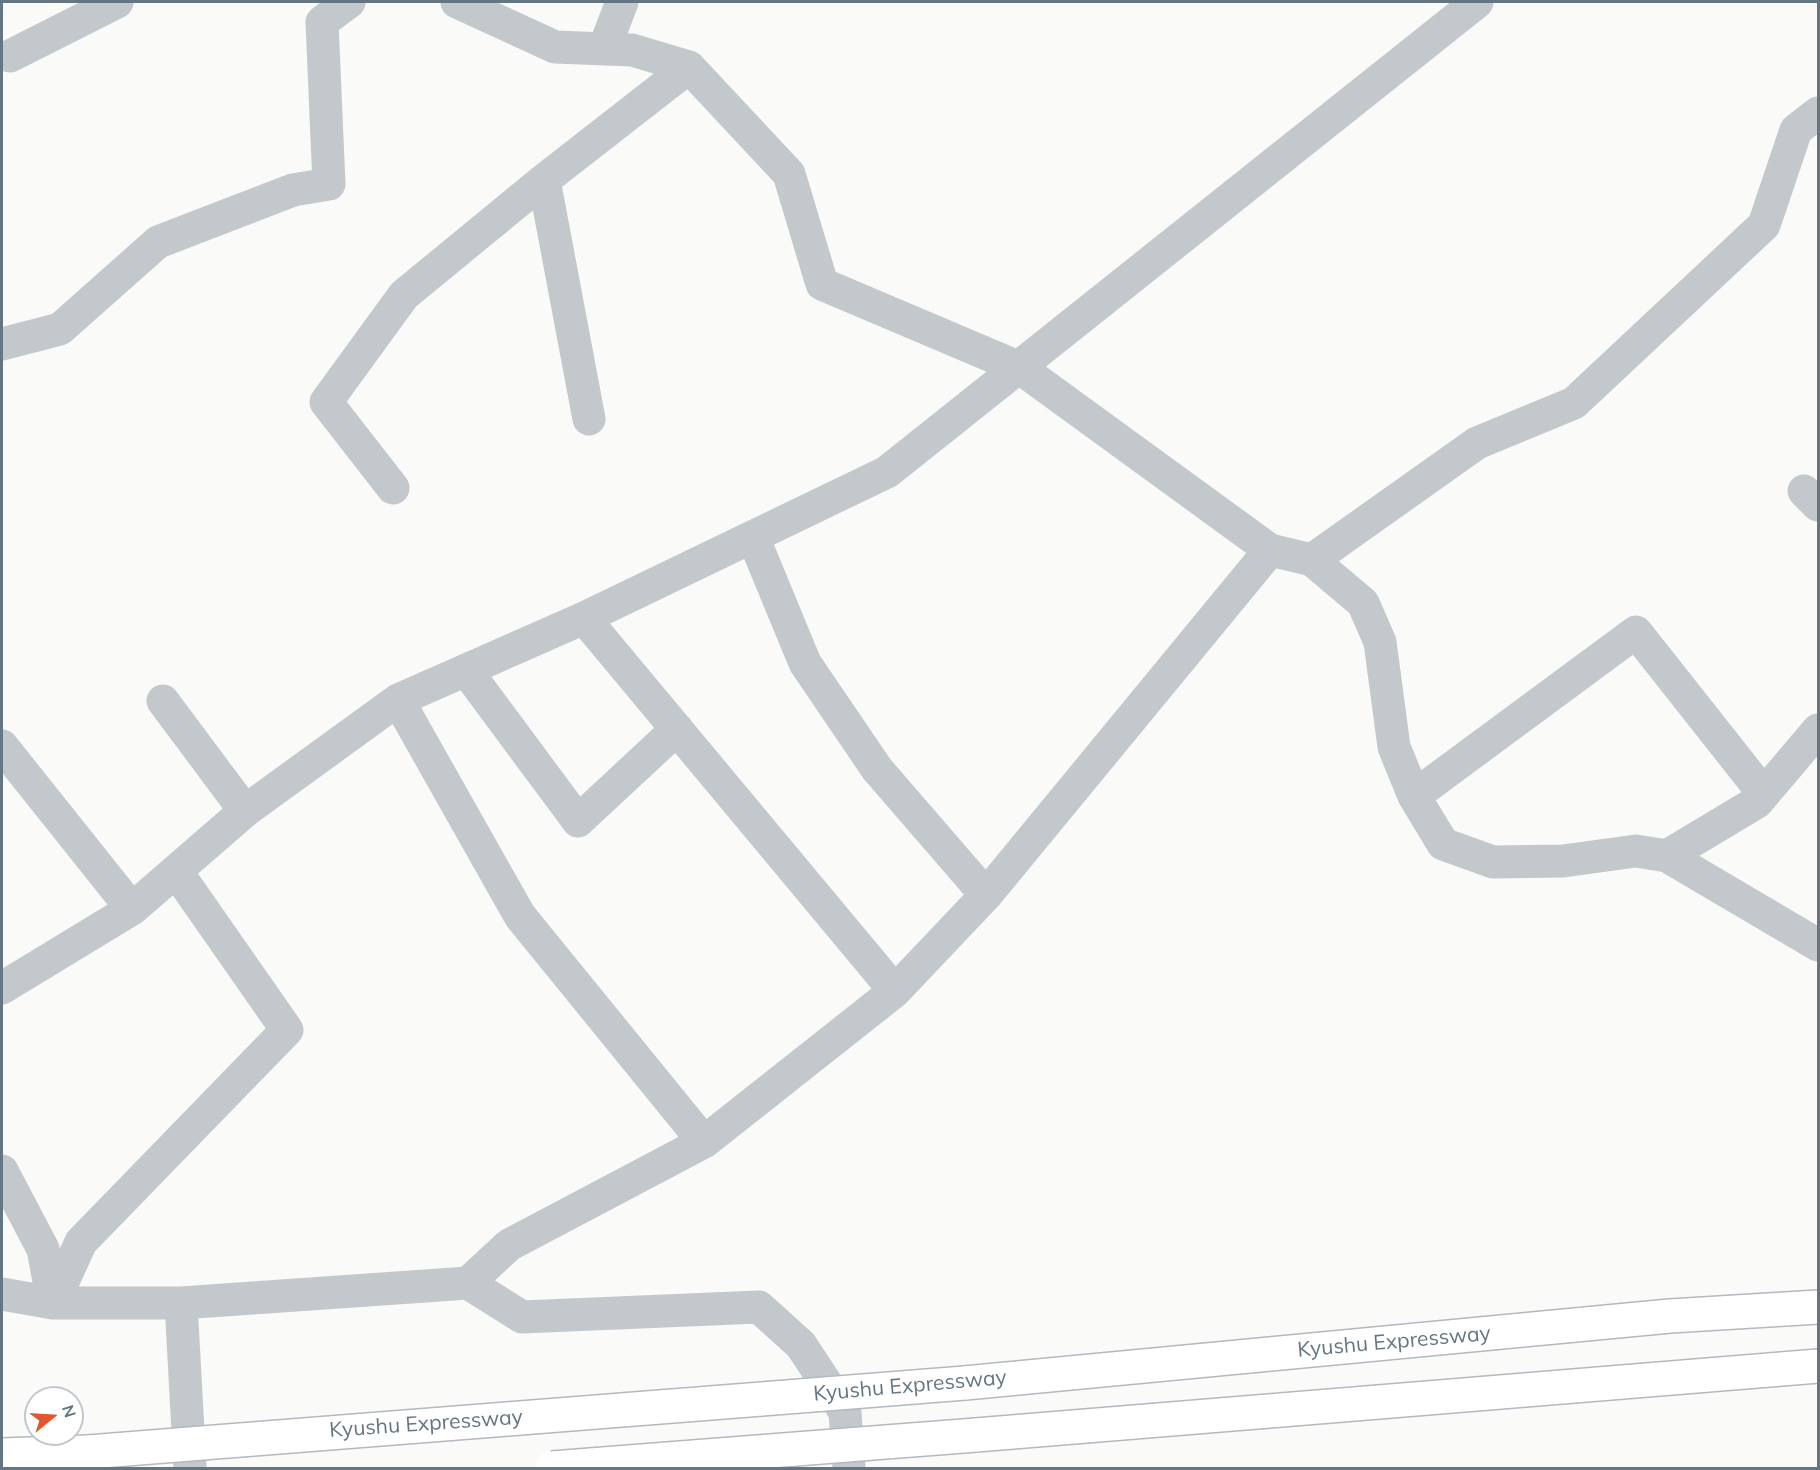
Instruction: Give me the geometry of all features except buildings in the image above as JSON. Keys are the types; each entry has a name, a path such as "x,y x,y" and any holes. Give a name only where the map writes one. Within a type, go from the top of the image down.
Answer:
{"highway":[{"name":"Kyushu Expressway","path":"2,1455 88,1452 965,1383 1658,1317 1818,1307"},
{"path":"552,1468 1818,1366"}],"street":[{"path":"10,56 117,2"},
{"path":"2,344 60,329 158,242 293,190 329,184 322,22 349,2"},
{"path":"458,2 555,47 632,50 689,67 789,174 822,284 1020,368 1270,550 1312,560 1363,603 1380,642 1394,747 1414,796 1443,844 1493,862 1563,861 1636,850 1666,856 1818,945"},
{"path":"604,49 622,2"},
{"path":"2,988 132,909 245,811 398,700 584,618 887,472 1477,2"},
{"path":"393,488 326,402 404,295 544,180 689,67"},
{"path":"1312,560 1477,443 1574,403 1764,225 1796,130 1818,113"},
{"path":"544,180 589,419"},
{"path":"753,537 805,663 877,769 986,895"},
{"path":"468,1283 509,1245 704,1142 895,991 986,895 1270,550"},
{"path":"584,618 895,991"},
{"path":"1414,796 1636,632 1764,794"},
{"path":"466,670 578,821 678,729"},
{"path":"398,700 520,916 704,1142"},
{"path":"163,701 245,811"},
{"path":"1666,856 1757,802 1818,730"},
{"path":"2,746 132,909"},
{"path":"54,1302 81,1242 287,1030 176,871"},
{"path":"2,1171 43,1249 54,1302"},
{"path":"2,1294 54,1302 181,1303 468,1283 522,1317 759,1307 801,1346 845,1412 849,1468"},
{"path":"181,1303 190,1468"}]}
